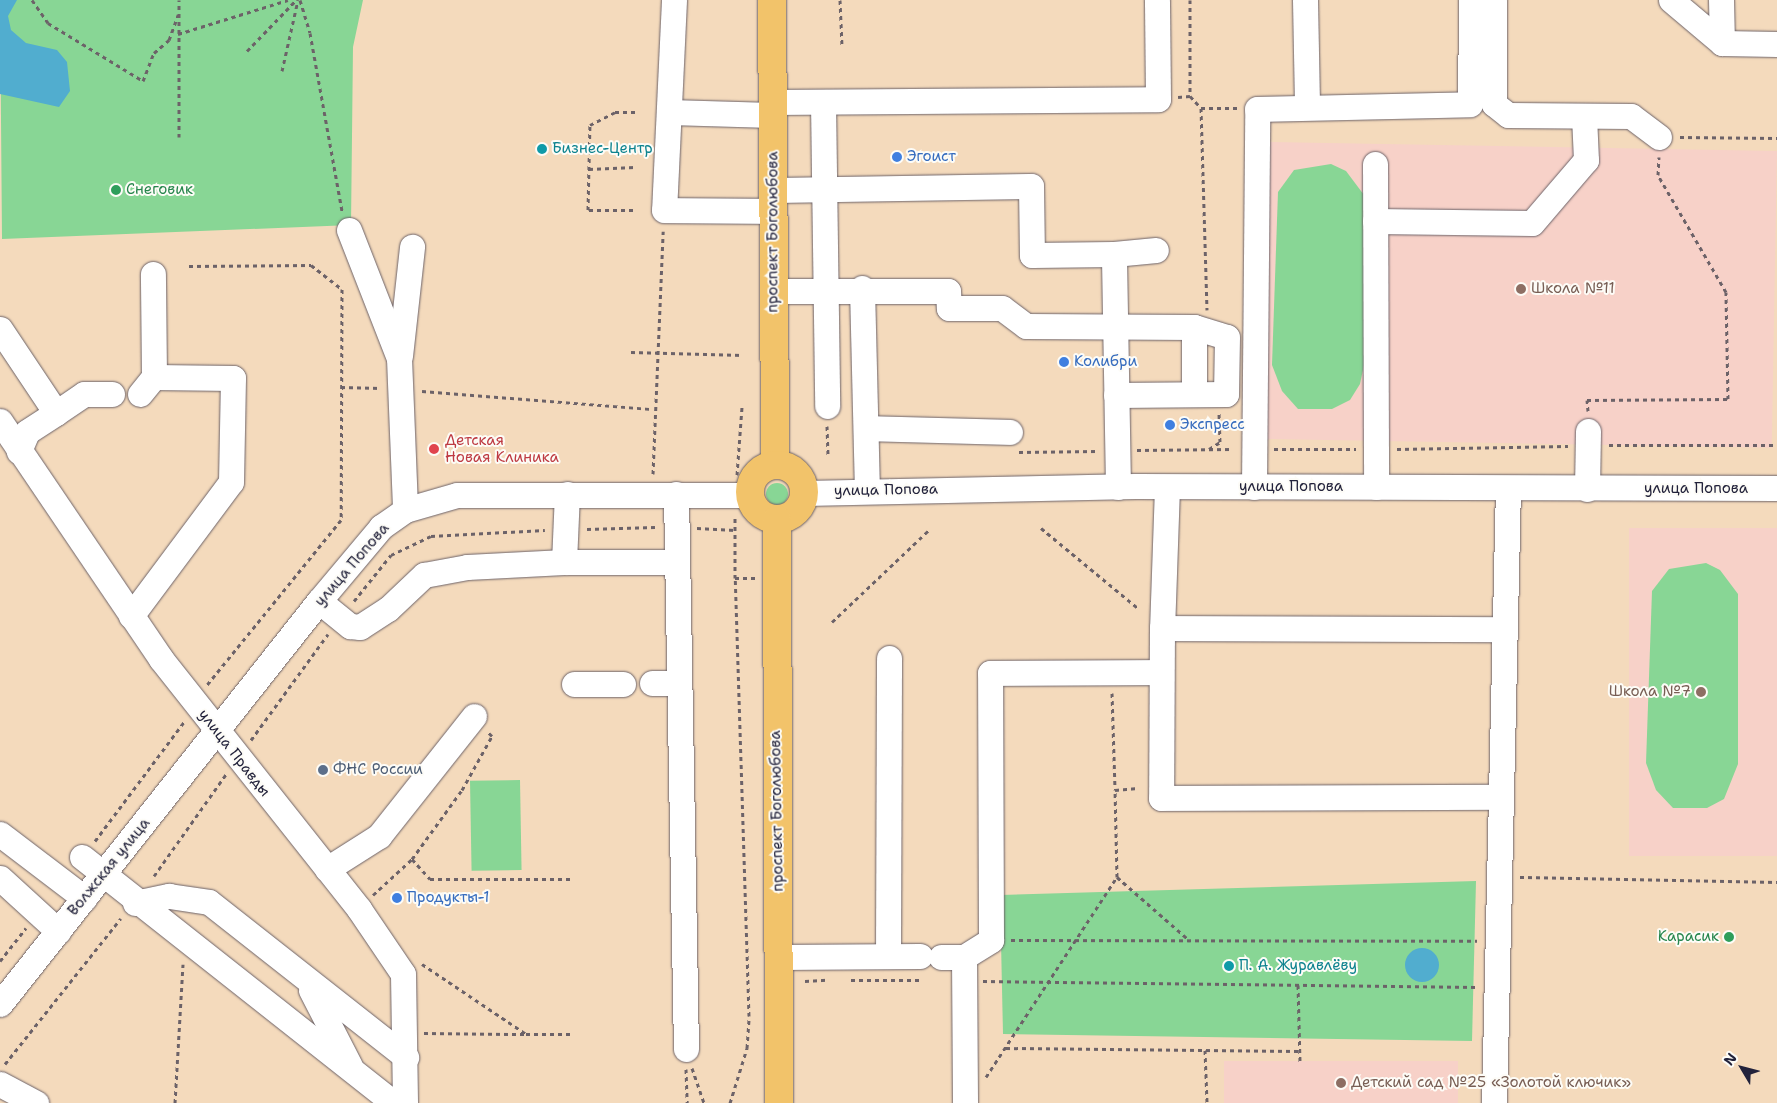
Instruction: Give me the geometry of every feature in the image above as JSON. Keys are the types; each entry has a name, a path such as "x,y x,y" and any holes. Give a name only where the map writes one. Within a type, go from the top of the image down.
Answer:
{"main road":[{"name":"проспект Боголюбова","path":"772,0 775,464"},
{"path":"775,464 796,472 805,493 796,512 777,520 758,512 744,484 756,474 775,464"},
{"name":"проспект Боголюбова","path":"777,520 774,578 779,1103"}],"street":[{"path":"674,0 664,210 772,200 825,188 1032,186 1032,255 1114,254 1156,250"},
{"path":"669,112 772,109 823,102 1158,98 1157,0"},
{"path":"1305,0 1307,106"},
{"path":"1254,487 1257,109 1307,106 1470,104 1471,0"},
{"path":"1494,0 1494,104 1508,115 1631,116 1659,136"},
{"path":"1671,0 1722,43 1777,44"},
{"path":"1721,0 1722,43"},
{"path":"823,102 827,406"},
{"path":"1375,221 1532,223 1586,160 1584,116"},
{"path":"1375,164 1376,487"},
{"path":"349,230 399,358"},
{"path":"405,510 399,358 412,247"},
{"path":"1114,254 1118,487"},
{"path":"131,616 231,482 233,378 147,386 153,274"},
{"path":"773,291 826,288 948,291 949,308 1002,308 1026,326 1200,327 1227,337 1226,394 1116,395"},
{"path":"862,288 867,490"},
{"path":"1194,393 1200,327"},
{"path":"0,329 56,413"},
{"path":"19,451 27,432 84,394 112,394"},
{"name":"улица Правды","path":"0,421 131,616 237,759 327,869 370,903 403,974 406,1057 405,1103"},
{"path":"866,428 1011,442"},
{"path":"1587,439 1587,489"},
{"name":"улица Попова","path":"218,732 319,601 381,527 405,510 457,495 567,494 669,486 744,484"},
{"path":"669,486 676,527 686,1049"},
{"name":"улица Попова","path":"805,493 867,490 1118,487 1777,488"},
{"path":"1167,487 1160,672 1160,798 1499,797"},
{"path":"1494,1103 1497,877 1508,488"},
{"path":"564,562 563,530 567,494"},
{"path":"319,601 350,626 360,627 388,610 424,575 467,567 564,562 677,562"},
{"path":"1162,628 1504,629"},
{"path":"888,956 889,658"},
{"path":"779,956 888,956 936,962 991,940 990,673 1112,674 1160,672"},
{"path":"652,683 679,683"},
{"path":"574,684 623,684"},
{"path":"327,869 380,836 474,716"},
{"name":"Волжская улица","path":"5,988 58,931 218,732"},
{"path":"0,834 84,898"},
{"path":"82,857 184,942 393,1103"},
{"path":"0,878 58,931"},
{"path":"135,903 169,896 209,902 406,1057"},
{"path":"936,962 973,1094"},
{"path":"307,981 353,1073"},
{"path":"0,1084 36,1103"}],"path":[{"path":"32,0 48,23 143,81 154,53 169,40 178,15"},
{"path":"179,0 179,137"},
{"path":"178,34 288,0"},
{"path":"247,52 298,0"},
{"path":"282,71 298,0"},
{"path":"298,0 349,230"},
{"path":"840,0 842,46"},
{"path":"1190,0 1190,96 1201,108 1200,327"},
{"path":"1201,108 1257,109"},
{"path":"633,210 588,210 590,125 614,112 638,112"},
{"path":"1587,439 1587,400 1728,399 1726,292 1658,174 1659,136 1777,138"},
{"path":"589,169 634,167"},
{"path":"664,210 652,409 652,477 669,486"},
{"path":"82,857 180,731 194,702 341,520 342,289 311,265 190,266"},
{"path":"630,352 743,355"},
{"path":"341,387 401,389 652,409"},
{"path":"1209,449 1220,442 1219,393"},
{"path":"827,406 828,455"},
{"path":"1011,442 1118,450 1377,449 1587,439 1777,445"},
{"path":"728,474 744,484"},
{"path":"563,530 676,527 736,530"},
{"path":"1041,528 1138,609"},
{"path":"832,622 929,530"},
{"path":"730,1103 747,1048 749,1016 735,578 774,578"},
{"path":"973,1094 1077,941 1117,877 1112,674"},
{"path":"370,903 412,859 462,790 492,736 474,716"},
{"path":"0,1071 135,903 237,759"},
{"path":"1114,790 1138,788"},
{"path":"412,859 430,879 572,879"},
{"path":"1117,877 1191,942"},
{"path":"1497,877 1777,882"},
{"path":"0,961 28,925"},
{"path":"991,940 1191,942 1496,941"},
{"path":"174,1103 184,942"},
{"path":"415,956 526,1034"},
{"path":"845,980 936,962"},
{"path":"805,982 836,980"},
{"path":"987,981 1495,988"},
{"path":"1298,985 1300,1062"},
{"path":"419,1033 570,1034"},
{"path":"1005,1048 1300,1051"},
{"path":"686,1049 686,1103"},
{"path":"686,1049 704,1103"},
{"path":"1205,1050 1207,1103"}],"shaded area":[{"name":"Школа №11","path":"1266,142 1777,151 1772,448 1261,439"},
{"name":"Школа №7","path":"1629,528 1777,528 1777,856 1629,856"},
{"name":"Детский сад №25 «Золотой ключик»","path":"1224,1061 1458,1061 1458,1103 1224,1103"}],"green space":[{"path":"0,0 363,0 353,47 351,225 2,239"},
{"path":"1331,164 1346,171 1364,195 1364,365 1360,384 1350,400 1332,409 1298,409 1282,391 1272,365 1278,192 1294,170"},
{"path":"777,483 785,486 788,494 785,502 777,505 769,502 766,494 769,486"},
{"path":"1706,563 1720,570 1738,594 1738,764 1724,799 1707,808 1673,808 1656,790 1646,763 1652,591 1669,569"},
{"path":"520,780 522,870 472,871 470,781"},
{"path":"1476,881 1472,1041 1003,1034 1000,895"}],"water":[{"path":"0,0 17,0 8,16 11,30 26,43 57,50 67,62 70,91 59,107 0,94"},
{"path":"1422,948 1434,953 1439,965 1434,977 1422,982 1410,977 1405,965 1410,953"}],"place":[{"name":"Бизнес-Центр","path":"542,149"},
{"name":"Эгоист","path":"897,157"},
{"name":"Снеговик","path":"116,190"},
{"name":"Школа №11","path":"1521,289"},
{"name":"Колибри","path":"1064,362"},
{"name":"Экспресс","path":"1170,425"},
{"name":"Детская Новая Клиника","path":"434,449"},
{"name":"Школа №7","path":"1701,692"},
{"name":"ФНС России","path":"323,770"},
{"name":"Продукты-1","path":"397,898"},
{"name":"Карасик","path":"1729,937"},
{"name":"П. А. Журавлёву","path":"1229,966"},
{"name":"Детский сад №25 «Золотой ключик»","path":"1341,1083"}]}
